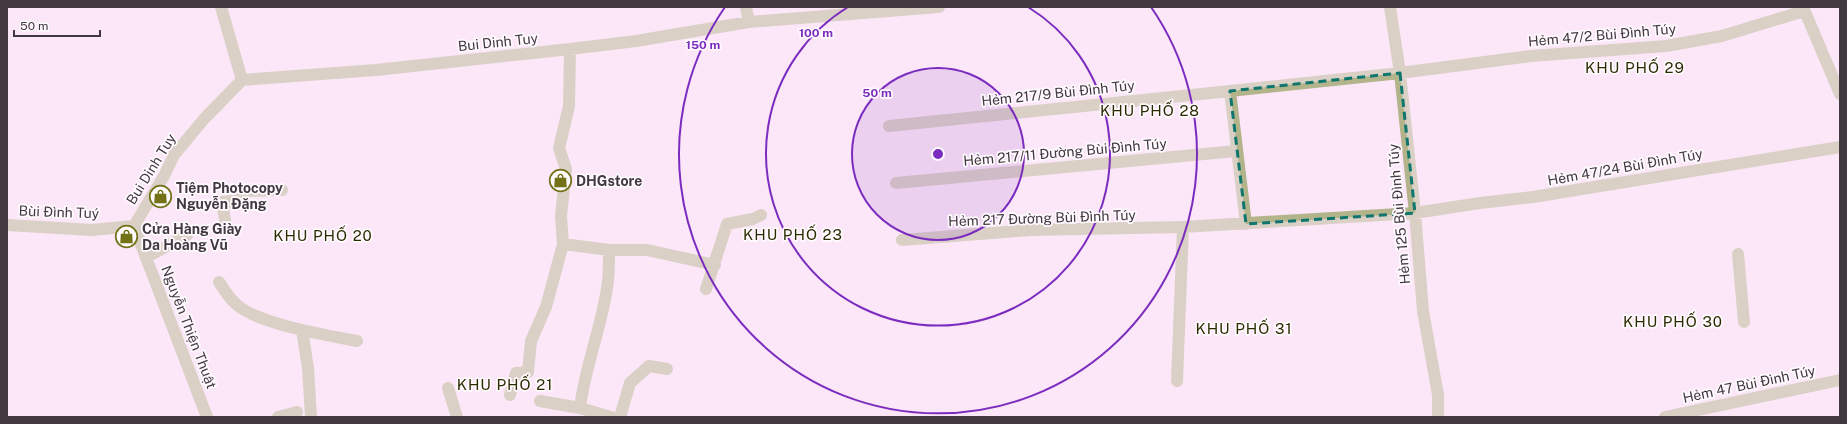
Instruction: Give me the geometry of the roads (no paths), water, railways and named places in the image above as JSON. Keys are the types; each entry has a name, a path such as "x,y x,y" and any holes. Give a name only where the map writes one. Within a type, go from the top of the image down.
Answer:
{"street":[{"path":"221,7 242,80"},
{"path":"746,7 749,22"},
{"name":"Bui Dinh Tuy","path":"134,226 164,176 174,155 198,126 242,80 376,70 570,49 636,41 749,22 835,11 939,7"},
{"name":"Hẻm 125 Bùi Đình Túy","path":"1390,7 1400,73 1415,213 1423,311 1438,396 1438,417"},
{"path":"1804,9 1840,94"},
{"name":"Hẻm 47/2 Bùi Đình Túy","path":"1230,91 1400,73 1531,56 1666,46 1722,36 1804,9"},
{"path":"510,395 516,373 528,372 531,341 546,307 563,244 561,216 566,169 559,148 569,106 570,49"},
{"path":"1230,91 1236,151 1246,224"},
{"name":"Hẻm 217/9 Bùi Đình Túy","path":"889,126 1230,91"},
{"name":"Hẻm 47/24 Bùi Đình Túy","path":"1246,224 1415,213 1533,197 1840,147"},
{"name":"Hẻm 217/11 Đường Bùi Đình Túy","path":"896,183 1236,151"},
{"path":"225,220 222,202 242,200 243,191 282,190"},
{"path":"706,289 727,224 753,219 761,215"},
{"name":"Hẻm 217 Đường Bùi Đình Túy","path":"902,240 1032,230 1183,227 1246,224"},
{"name":"Bùi Đình Tuý","path":"7,225 92,230 134,226"},
{"name":"Nguyễn Thiện Thuật","path":"134,226 207,417"},
{"path":"1177,381 1183,227"},
{"path":"147,257 188,235"},
{"path":"563,244 609,250 646,250 715,265"},
{"path":"580,408 583,388 608,281 609,250"},
{"path":"1738,254 1744,322"},
{"path":"219,282 236,305 251,314 302,330 357,341"},
{"path":"302,330 308,368 311,417"},
{"path":"620,417 630,383 649,366 666,369"},
{"name":"Hẻm 47 Bùi Đình Túy","path":"1665,417 1840,380"},
{"path":"448,388 457,417"},
{"path":"540,401 580,408 611,417"},
{"path":"278,417 297,412"}],"place":[{"name":"DHGstore","path":"561,181"},
{"name":"Tiệm Photocopy Nguyễn Đặng","path":"161,196"},
{"name":"Cửa Hàng Giày Da Hoàng Vũ","path":"126,237"}],"district":[{"name":"KHU PHỐ 29","path":"1635,68"},
{"name":"KHU PHỐ 28","path":"1150,111"},
{"name":"KHU PHỐ 23","path":"793,235"},
{"name":"KHU PHỐ 20","path":"323,236"},
{"name":"KHU PHỐ 30","path":"1673,322"},
{"name":"KHU PHỐ 31","path":"1244,329"},
{"name":"KHU PHỐ 21","path":"505,385"}]}
